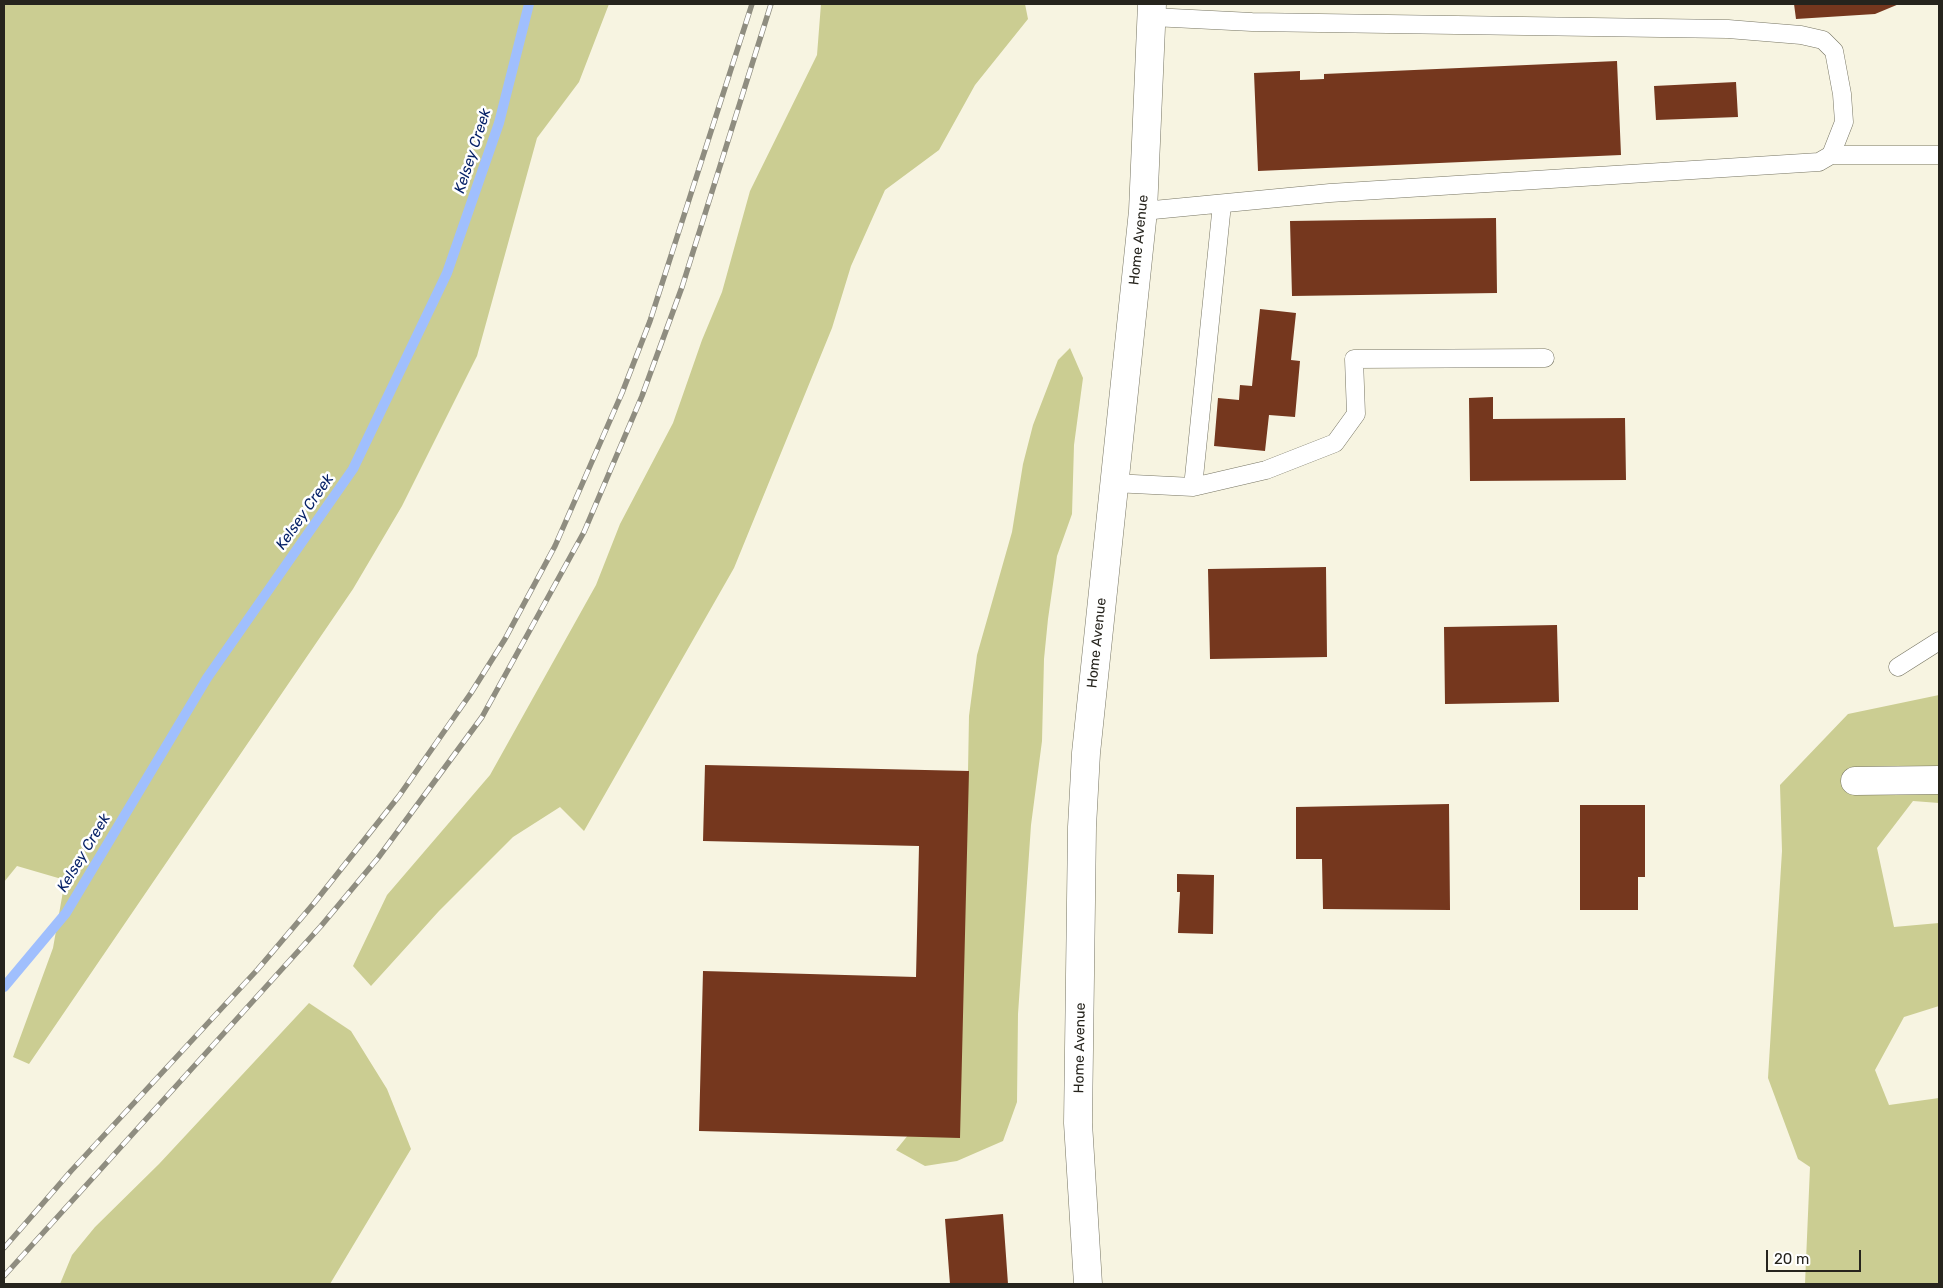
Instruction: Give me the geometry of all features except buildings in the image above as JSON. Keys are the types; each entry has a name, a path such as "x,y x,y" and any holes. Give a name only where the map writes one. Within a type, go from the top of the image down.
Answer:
{"street":[{"name":"Home Avenue","path":"1088,1284 1078,1123 1082,827 1086,753 1143,211 1152,10"},
{"path":"1855,781 1939,780"}],"lane":[{"path":"1152,10 1252,22 1728,28 1801,35 1823,40 1834,51 1842,94 1844,122 1831,155"},
{"path":"1143,211 1330,193 1819,162 1831,155 1939,154"},
{"path":"1193,487 1222,204"},
{"path":"1113,483 1193,487 1266,470 1335,443 1356,414 1354,359 1545,358"},
{"path":"1898,667 1939,641"}],"green space":[{"path":"4,4 609,4 579,82 537,138 477,356 402,506 353,589 29,1064 13,1057 53,948 65,880 17,866 4,882"},
{"path":"821,4 1025,4 1028,19 975,85 939,150 885,190 851,266 832,328 734,568 584,831 560,807 513,837 439,911 371,986 353,966 387,895 490,775 596,585 620,524 673,423 702,340 722,292 750,191 817,55"},
{"path":"1070,348 1083,378 1074,445 1072,514 1057,556 1044,659 1042,741 1031,825 1018,1014 1017,1102 1003,1141 957,1161 925,1166 896,1150 930,1108 967,827 969,716 977,655 1012,532 1023,464 1033,425 1058,360"},
{"path":"1939,695 1939,803 1913,801 1877,848 1894,927 1939,923 1939,1006 1904,1017 1875,1070 1889,1105 1939,1098 1939,1284 1805,1284 1810,1167 1798,1159 1768,1078 1782,851 1780,785 1848,714"},
{"path":"309,1003 351,1031 387,1089 411,1149 330,1284 60,1284 72,1255 95,1227 159,1164"}],"waterway":[{"name":"Kelsey Creek","path":"4,987 66,913 207,678 353,469 447,273 499,123 529,4"}],"railway":[{"path":"4,1248 71,1171 258,969 315,902 399,796 471,693 505,639 555,546 622,393 650,321 752,4"},
{"path":"4,1276 321,926 378,858 482,717 584,532 642,396 682,287 771,4"}]}
